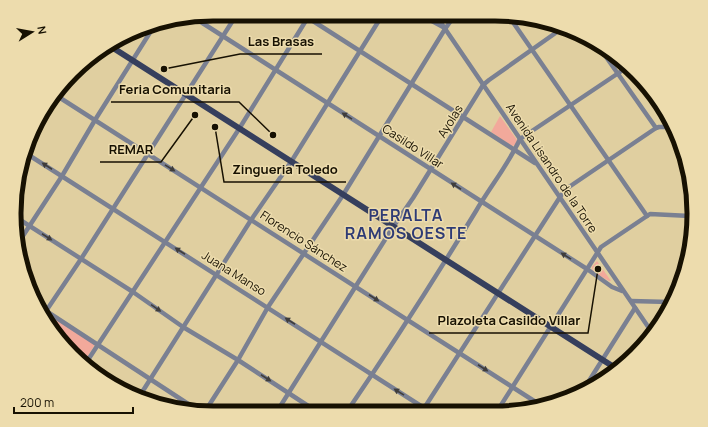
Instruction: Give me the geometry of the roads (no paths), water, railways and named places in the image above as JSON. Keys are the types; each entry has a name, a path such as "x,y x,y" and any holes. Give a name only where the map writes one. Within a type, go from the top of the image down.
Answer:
{"main road":[{"path":"114,49 612,366"}],"street":[{"name":"Casildo Villar","path":"200,21 587,269 612,287 622,291"},
{"path":"47,309 81,259 233,21"},
{"path":"88,359 239,129 306,21"},
{"path":"316,21 412,85 537,164"},
{"path":"142,392 251,220 291,162 326,103 379,21"},
{"path":"432,21 445,28"},
{"name":"Avenida Lisandro de la Torre","path":"440,21 622,291 631,301 649,328"},
{"path":"208,406 238,360 268,307 343,195 412,85 445,28 452,21"},
{"path":"513,22 647,216"},
{"path":"23,237 62,176 95,120 151,31"},
{"name":"Ayolas","path":"281,406 484,85 557,32"},
{"path":"605,56 656,128"},
{"path":"351,406 408,320 515,150 520,139 623,70"},
{"name":"Florencio Sánchez","path":"60,98 535,401"},
{"path":"425,406 497,293 566,189 656,128 666,127"},
{"name":"Juana Manso","path":"30,156 421,406"},
{"path":"500,406 601,247 650,214 687,216"},
{"path":"21,220 133,292 183,327 238,360 308,406"},
{"path":"631,301 665,302"},
{"path":"589,381 635,308"},
{"path":"50,315 98,344 190,404"}],"place":[{"name":"Las Brasas","path":"164,69"},
{"name":"REMAR","path":"195,115"},
{"name":"Zingueria Toledo","path":"215,127"},
{"name":"Feria Comunitaria","path":"273,135"},
{"name":"Plazoleta Casildo Villar","path":"598,269"}],"district":[{"name":"PERALTA RAMOS OESTE","path":"406,224"}]}
